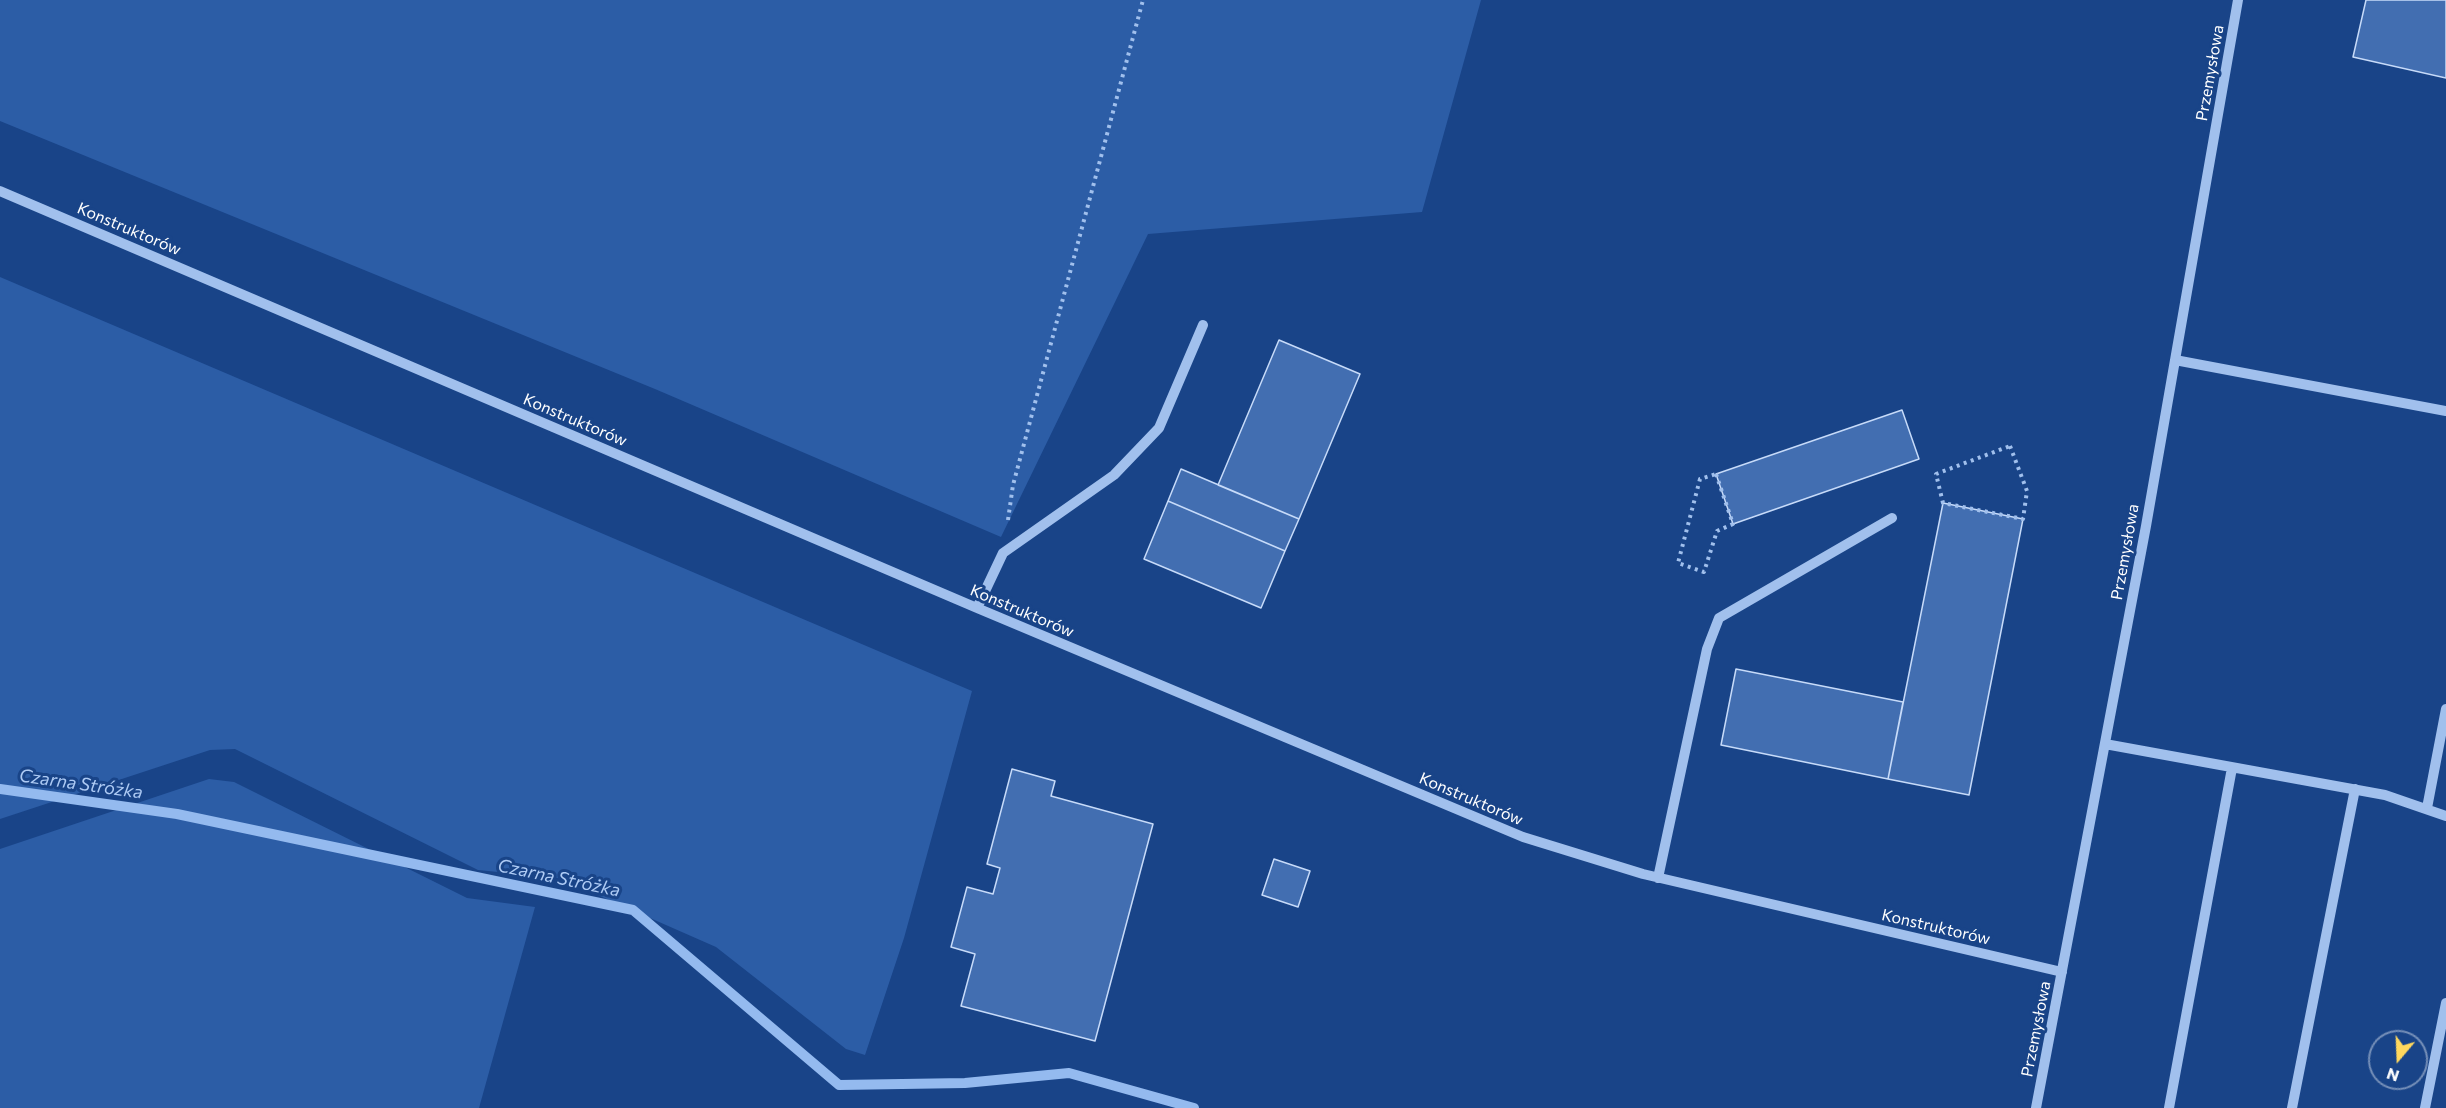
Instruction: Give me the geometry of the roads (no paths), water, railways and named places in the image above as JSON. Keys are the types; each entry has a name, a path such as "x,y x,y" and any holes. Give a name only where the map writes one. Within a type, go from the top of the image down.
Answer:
{"street":[{"name":"Przemysłowa","path":"2036,1108 2105,744 2238,0"},
{"name":"Konstruktorów","path":"0,191 977,608 1523,837 1658,878 2062,972"},
{"path":"977,608 1003,554 1114,476 1159,429 1203,325"},
{"path":"2175,360 2446,411"},
{"path":"1658,878 1707,649 1719,618 1892,518"},
{"path":"2427,808 2446,709"},
{"path":"2105,744 2385,795 2446,816"},
{"path":"2169,1108 2232,768"},
{"path":"2292,1108 2355,789"},
{"path":"2425,1108 2446,1003"}],"waterway":[{"name":"Czarna Stróżka","path":"0,789 177,814 633,910 839,1085 965,1083 1069,1073 1194,1108"}]}
